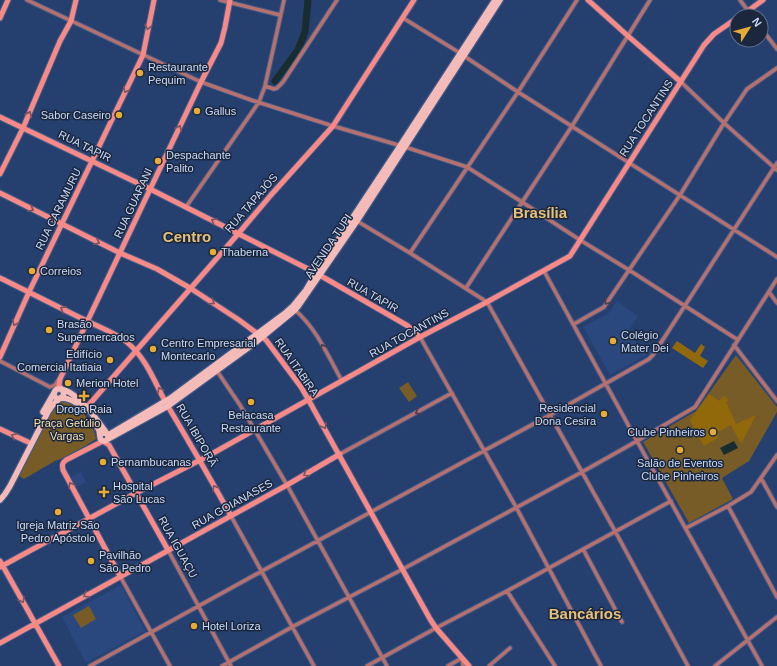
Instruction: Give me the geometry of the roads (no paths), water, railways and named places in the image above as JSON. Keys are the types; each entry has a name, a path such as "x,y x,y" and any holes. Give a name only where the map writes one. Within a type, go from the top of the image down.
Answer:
{"main road":[{"name":"AVENIDA TUPI","path":"462,54 494,0"},
{"name":"AVENIDA TUPI","path":"167,404 294,310 306,297 318,274 462,54 500,0"},
{"name":"AVENIDA TUPI","path":"105,438 167,404 217,371 260,336 293,306 358,220 402,146"},
{"path":"0,495 6,487 54,393 57,389 62,390 64,394 48,412 10,486 0,500"},
{"name":"RUA IGUAÇU","path":"62,390 75,397 87,407 105,438"},
{"path":"54,393 56,398 60,399"},
{"name":"RUA IGUAÇU","path":"60,399 70,399 82,406 105,438"}],"street":[{"path":"0,18 8,0"},
{"path":"27,0 201,82 333,126 467,167 738,340"},
{"path":"0,174 23,128 60,41 71,21 76,0"},
{"name":"RUA CARAMURU","path":"0,357 29,292 143,55 154,0"},
{"path":"220,0 230,1 280,15"},
{"path":"186,207 259,102 265,86 284,0"},
{"path":"265,86 274,89 283,82 337,0"},
{"name":"RUA TAPAJÓS","path":"87,407 333,126 414,0"},
{"path":"410,253 518,92 577,0"},
{"path":"588,0 681,82 775,169"},
{"path":"466,288 572,126 650,0"},
{"path":"752,8 763,0"},
{"name":"RUA GUARANI","path":"60,379 221,43 230,1"},
{"path":"403,18 462,54 518,92 777,257"},
{"name":"RUA TOCANTINS","path":"1,565 200,460 420,337 570,256 708,40 729,24"},
{"path":"769,38 777,49"},
{"path":"574,324 604,307 680,195 724,123 747,89 777,68"},
{"name":"RUA TAPIR","path":"0,117 150,189 318,274 408,326 420,337 452,393 516,507 601,666"},
{"path":"90,666 550,415 649,358 775,169 777,163"},
{"name":"RUA ITABIRA","path":"0,193 120,253 157,269 190,288 239,320 266,340 301,387 340,454 436,628 469,666"},
{"path":"358,220 487,302 615,531 688,666"},
{"path":"544,271 762,666"},
{"name":"RUA IBIPORÃ","path":"0,278 128,343 136,351 155,380 314,666"},
{"path":"222,666 230,664 292,627 582,472 695,407 777,279"},
{"path":"769,292 777,303"},
{"path":"294,310 302,316 315,332 342,381"},
{"path":"734,346 777,401"},
{"path":"0,361 50,387 54,393"},
{"path":"217,371 240,405 287,485 387,666"},
{"path":"50,387 55,385 60,379"},
{"path":"60,379 59,385 62,390"},
{"name":"RUA GOIANASES","path":"0,643 452,393"},
{"path":"0,429 28,442"},
{"path":"105,438 66,460 62,465 63,470 170,666"},
{"name":"RUA IGUAÇU","path":"105,438 230,664"},
{"path":"686,528 751,492 777,455"},
{"path":"761,478 777,507"},
{"path":"367,666 671,501"},
{"path":"728,506 777,597"},
{"path":"583,549 622,622"},
{"path":"1,565 59,666"},
{"path":"507,590 555,666"},
{"path":"715,666 777,617"},
{"path":"489,666 510,648"},
{"path":"448,666 462,658 464,666"}],"waterway":[{"path":"275,81 298,50 305,32 308,0"}],"place":[{"name":"Restaurante Pequim","path":"140,73"},
{"name":"Gallus","path":"197,111"},
{"name":"Sabor Caseiro","path":"119,115"},
{"name":"Despachante Palito","path":"158,161"},
{"name":"Thaberna","path":"213,252"},
{"name":"Correios","path":"32,271"},
{"name":"Brasão Supermercados","path":"49,330"},
{"name":"Colégio Mater Dei","path":"613,341"},
{"name":"Centro Empresarial Montecarlo","path":"153,349"},
{"name":"Edifício Comercial Itatiaia","path":"110,360"},
{"name":"Merion Hotel","path":"68,383"},
{"name":"Droga Raia","path":"84,396"},
{"name":"Belacasa Restaurante","path":"251,402"},
{"name":"Residencial Dona Cesira","path":"604,414"},
{"name":"Clube Pinheiros","path":"713,432"},
{"name":"Salão de Eventos Clube Pinheiros","path":"680,450"},
{"name":"Pernambucanas","path":"103,462"},
{"name":"Hospital São Lucas","path":"104,492"},
{"name":"Igreja Matriz São Pedro Apóstolo","path":"58,512"},
{"name":"Pavilhão São Pedro","path":"91,561"},
{"name":"Hotel Loriza","path":"194,626"}],"district":[{"name":"Brasília","path":"540,212"},
{"name":"Centro","path":"187,236"},
{"name":"Bancários","path":"585,613"}],"park label":[{"name":"Praça Getúlio Vargas","path":"67,429"}]}
